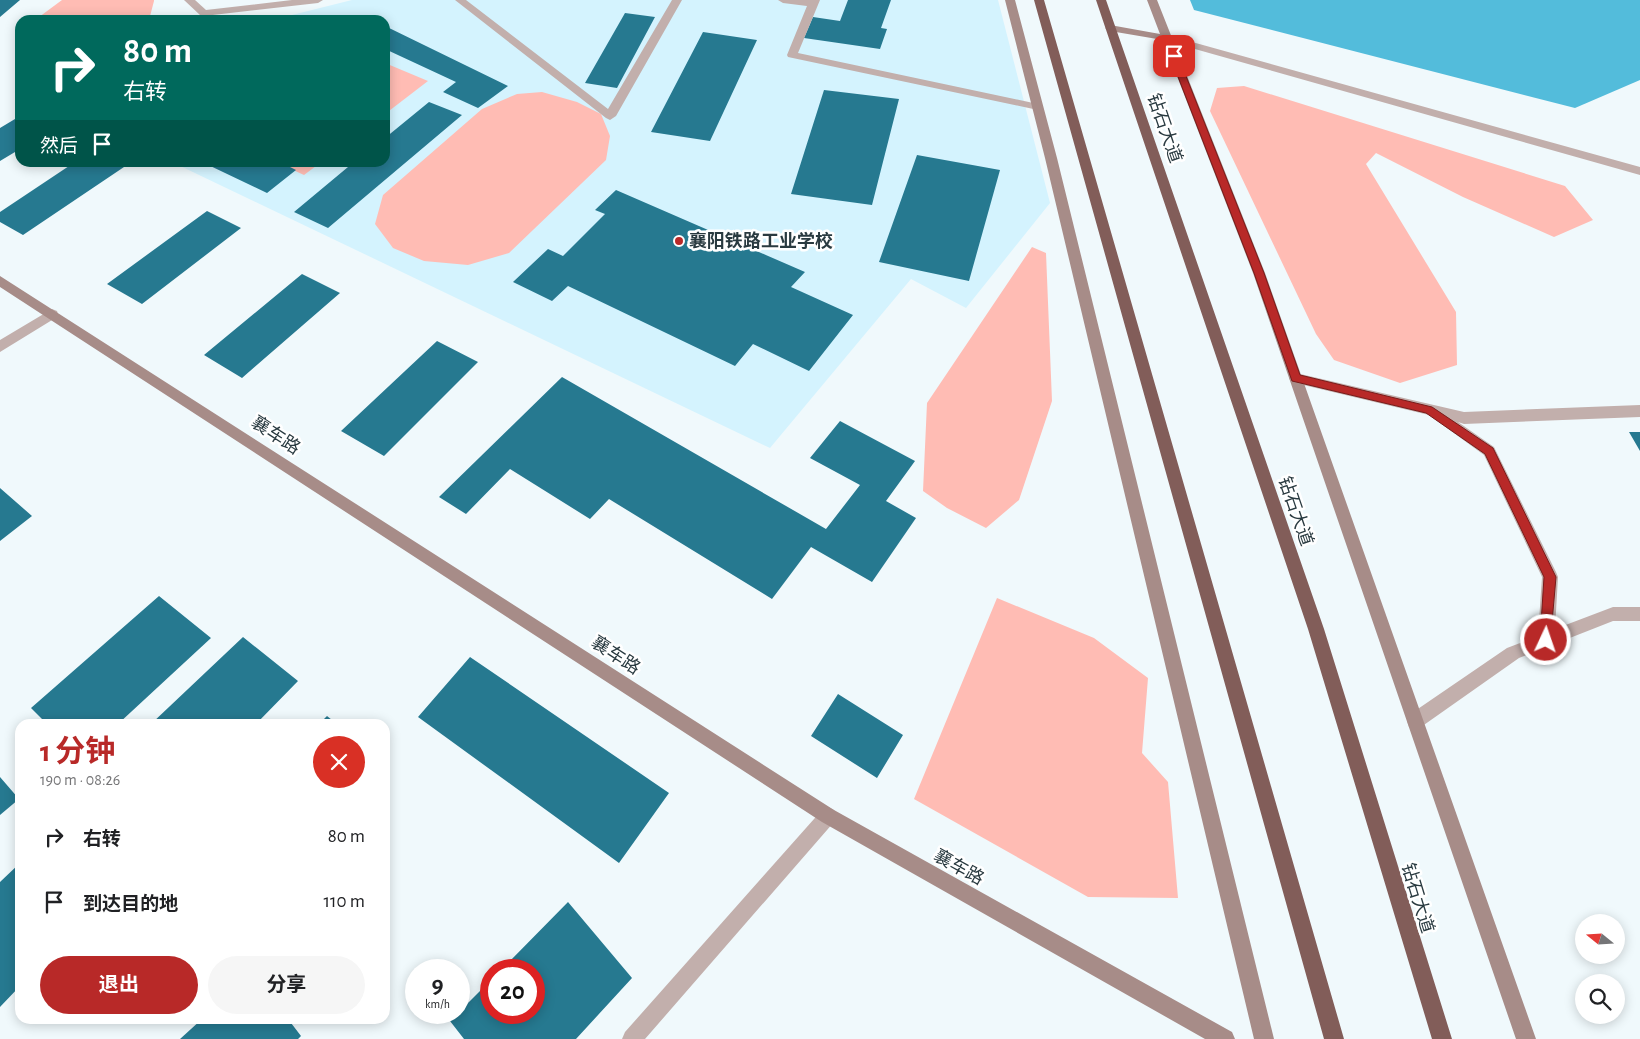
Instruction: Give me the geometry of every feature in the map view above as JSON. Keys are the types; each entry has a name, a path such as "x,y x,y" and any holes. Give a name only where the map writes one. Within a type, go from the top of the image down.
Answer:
{"highway":[{"path":"1040,0 1334,1039"},
{"name":"钻石大道","path":"1101,0 1316,629 1442,1039"}],"street":[{"path":"189,0 204,14 318,0"},
{"path":"460,0 610,116 677,0"},
{"path":"783,0 814,2 792,55 1038,107"},
{"path":"1010,0 1038,107 1264,1039"},
{"path":"1152,0 1259,273 1526,1039"},
{"path":"1110,28 1167,38 1640,171"},
{"name":"襄车路","path":"1,283 52,314 828,816 1225,1039"},
{"path":"0,347 52,314"},
{"path":"1296,378 1464,418 1640,411"},
{"path":"1429,410 1489,451 1550,577 1546,640"},
{"path":"1415,721 1513,653 1613,614 1640,614"},
{"path":"632,1039 828,816"}],"shaded area":[{"path":"62,0 154,0 150,15 42,15"},
{"name":"襄阳铁路工业学校","path":"352,0 998,0 1050,203 966,308 911,279 770,448 182,167 390,167 390,15 292,15"},
{"path":"390,65 428,81 390,110"},
{"path":"1244,86 1565,186 1593,220 1554,237 1463,197 1376,153 1366,164 1456,312 1457,365 1400,383 1334,360 1316,334 1210,111 1217,88"},
{"path":"542,92 577,102 601,114 610,136 606,160 509,253 468,265 424,261 393,248 375,224 383,195 482,109 517,94"},
{"path":"287,167 315,167 304,175"},
{"path":"1032,247 1046,253 1052,401 1019,500 986,528 947,508 923,491 927,403"},
{"path":"997,598 1094,638 1148,678 1142,753 1168,782 1178,898 1088,897 914,799"}],"water":[{"path":"1190,0 1640,0 1640,80 1575,108 1194,10"}],"building":[{"path":"0,0 20,0 0,17"},
{"path":"848,0 891,0 881,28 887,29 880,49 804,38 813,17 840,21"},
{"path":"625,13 655,17 617,88 585,83"},
{"path":"390,28 508,86 478,108 443,92 456,82 390,51"},
{"path":"703,32 757,40 710,141 651,132"},
{"path":"824,90 899,99 872,205 791,194"},
{"path":"429,102 462,115 328,228 294,212 348,167 390,167 390,134"},
{"path":"15,119 15,152 0,161 0,128"},
{"path":"917,155 1000,170 969,281 879,262"},
{"path":"68,167 124,167 23,235 0,222 0,212"},
{"path":"212,167 290,167 296,170 267,193"},
{"path":"616,190 805,272 791,287 853,315 809,371 753,344 735,366 568,286 552,301 513,282 548,249 563,256 605,214 595,210"},
{"path":"207,211 241,228 142,304 107,284"},
{"path":"302,274 340,293 242,378 204,355"},
{"path":"437,341 478,362 384,456 341,431"},
{"path":"562,377 826,529 860,485 810,458 840,421 915,461 886,501 916,518 872,582 811,547 772,599 609,499 590,519 510,469 466,514 439,497"},
{"path":"1629,432 1640,432 1640,451"},
{"path":"0,488 32,516 0,541"},
{"path":"159,596 211,638 123,719 42,719 31,708"},
{"path":"243,637 298,681 261,719 156,719"},
{"path":"470,657 669,793 619,863 418,717"},
{"path":"838,694 903,735 877,778 811,736"},
{"path":"0,777 15,794 15,802 0,815"},
{"path":"15,868 15,991 0,1007 0,882"},
{"path":"568,902 632,978 576,1039 464,1039 452,1024 470,1024 470,1001 480,991 480,1024 545,1024 545,959 512,959"},
{"path":"196,1024 292,1024 301,1036 298,1039 180,1039"}],"place":[{"name":"襄阳铁路工业学校","path":"679,241"}],"route":[{"path":"1174,56 1259,273 1296,378 1429,410 1489,451 1550,577 1546,640"}]}
